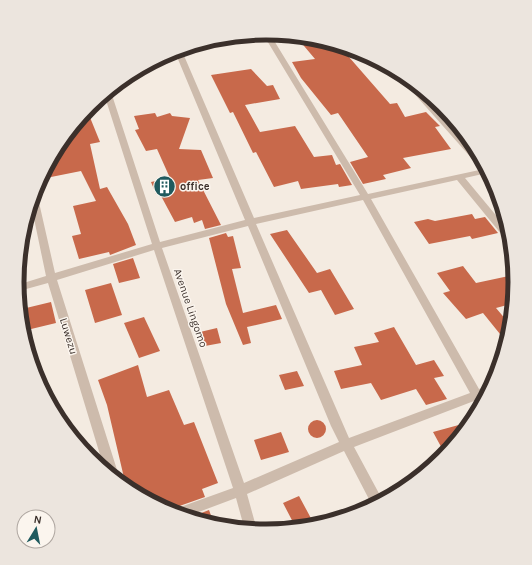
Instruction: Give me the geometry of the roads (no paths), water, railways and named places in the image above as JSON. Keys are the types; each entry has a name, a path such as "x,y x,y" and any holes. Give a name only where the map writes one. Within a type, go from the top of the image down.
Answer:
{"street":[{"path":"270,40 365,196 480,395"},
{"path":"180,56 194,93 252,222 346,444 376,498"},
{"name":"Avenue Lingomo","path":"109,99 250,524"},
{"path":"425,100 466,147"},
{"path":"24,286 157,246 252,222 481,171"},
{"path":"459,176 502,229"},
{"name":"Luwezu","path":"36,208 51,278 110,467"},
{"path":"185,511 240,491 346,444 480,396"}],"place":[{"name":"office","path":"164,186"}]}
